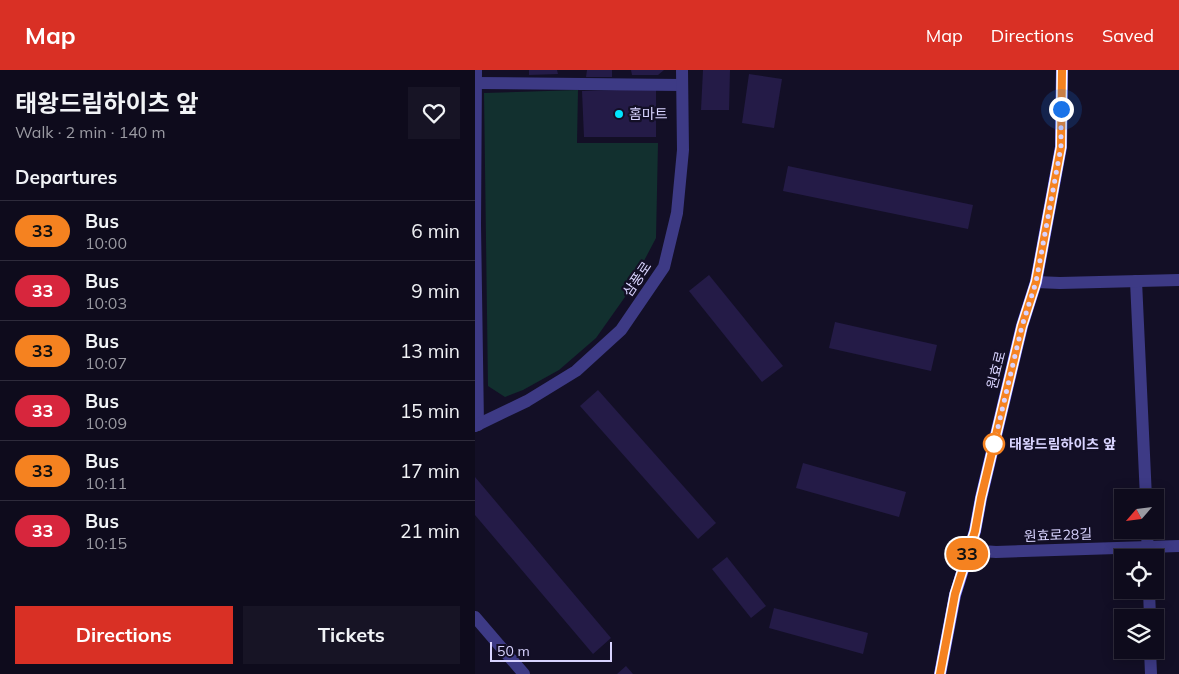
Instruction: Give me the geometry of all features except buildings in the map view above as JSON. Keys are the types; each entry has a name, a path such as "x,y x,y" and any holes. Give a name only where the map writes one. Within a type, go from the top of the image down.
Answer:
{"main road":[{"name":"원효로","path":"940,674 955,594 975,531 981,498 1022,326 1036,282 1061,147 1062,70"}],"street":[{"name":"삼풍로","path":"476,76 477,426 527,401 576,371 621,330 663,267 677,212 683,150 682,70"},
{"path":"476,76 682,85"},
{"path":"1036,282 1179,280"},
{"path":"1136,281 1146,489"},
{"name":"원효로28길","path":"1164,549 1179,546"},
{"name":"원효로28길","path":"969,550 997,552 1114,552"},
{"path":"475,617 523,674"},
{"path":"1150,659 1151,674"}],"green space":[{"path":"578,90 577,143 658,143 656,238 625,297 596,338 559,370 523,390 505,397 488,386 484,93"}],"bus line":[{"name":"33","path":"940,674 955,594 975,531 981,498 1022,326 1036,282 1061,147 1062,70"}],"place":[{"name":"홈마트","path":"619,114"},
{"name":"태왕드림하이츠 앞","path":"994,444"}],"route":[{"path":"994,444 1022,326 1036,282 1061,147 1061,109"}]}
